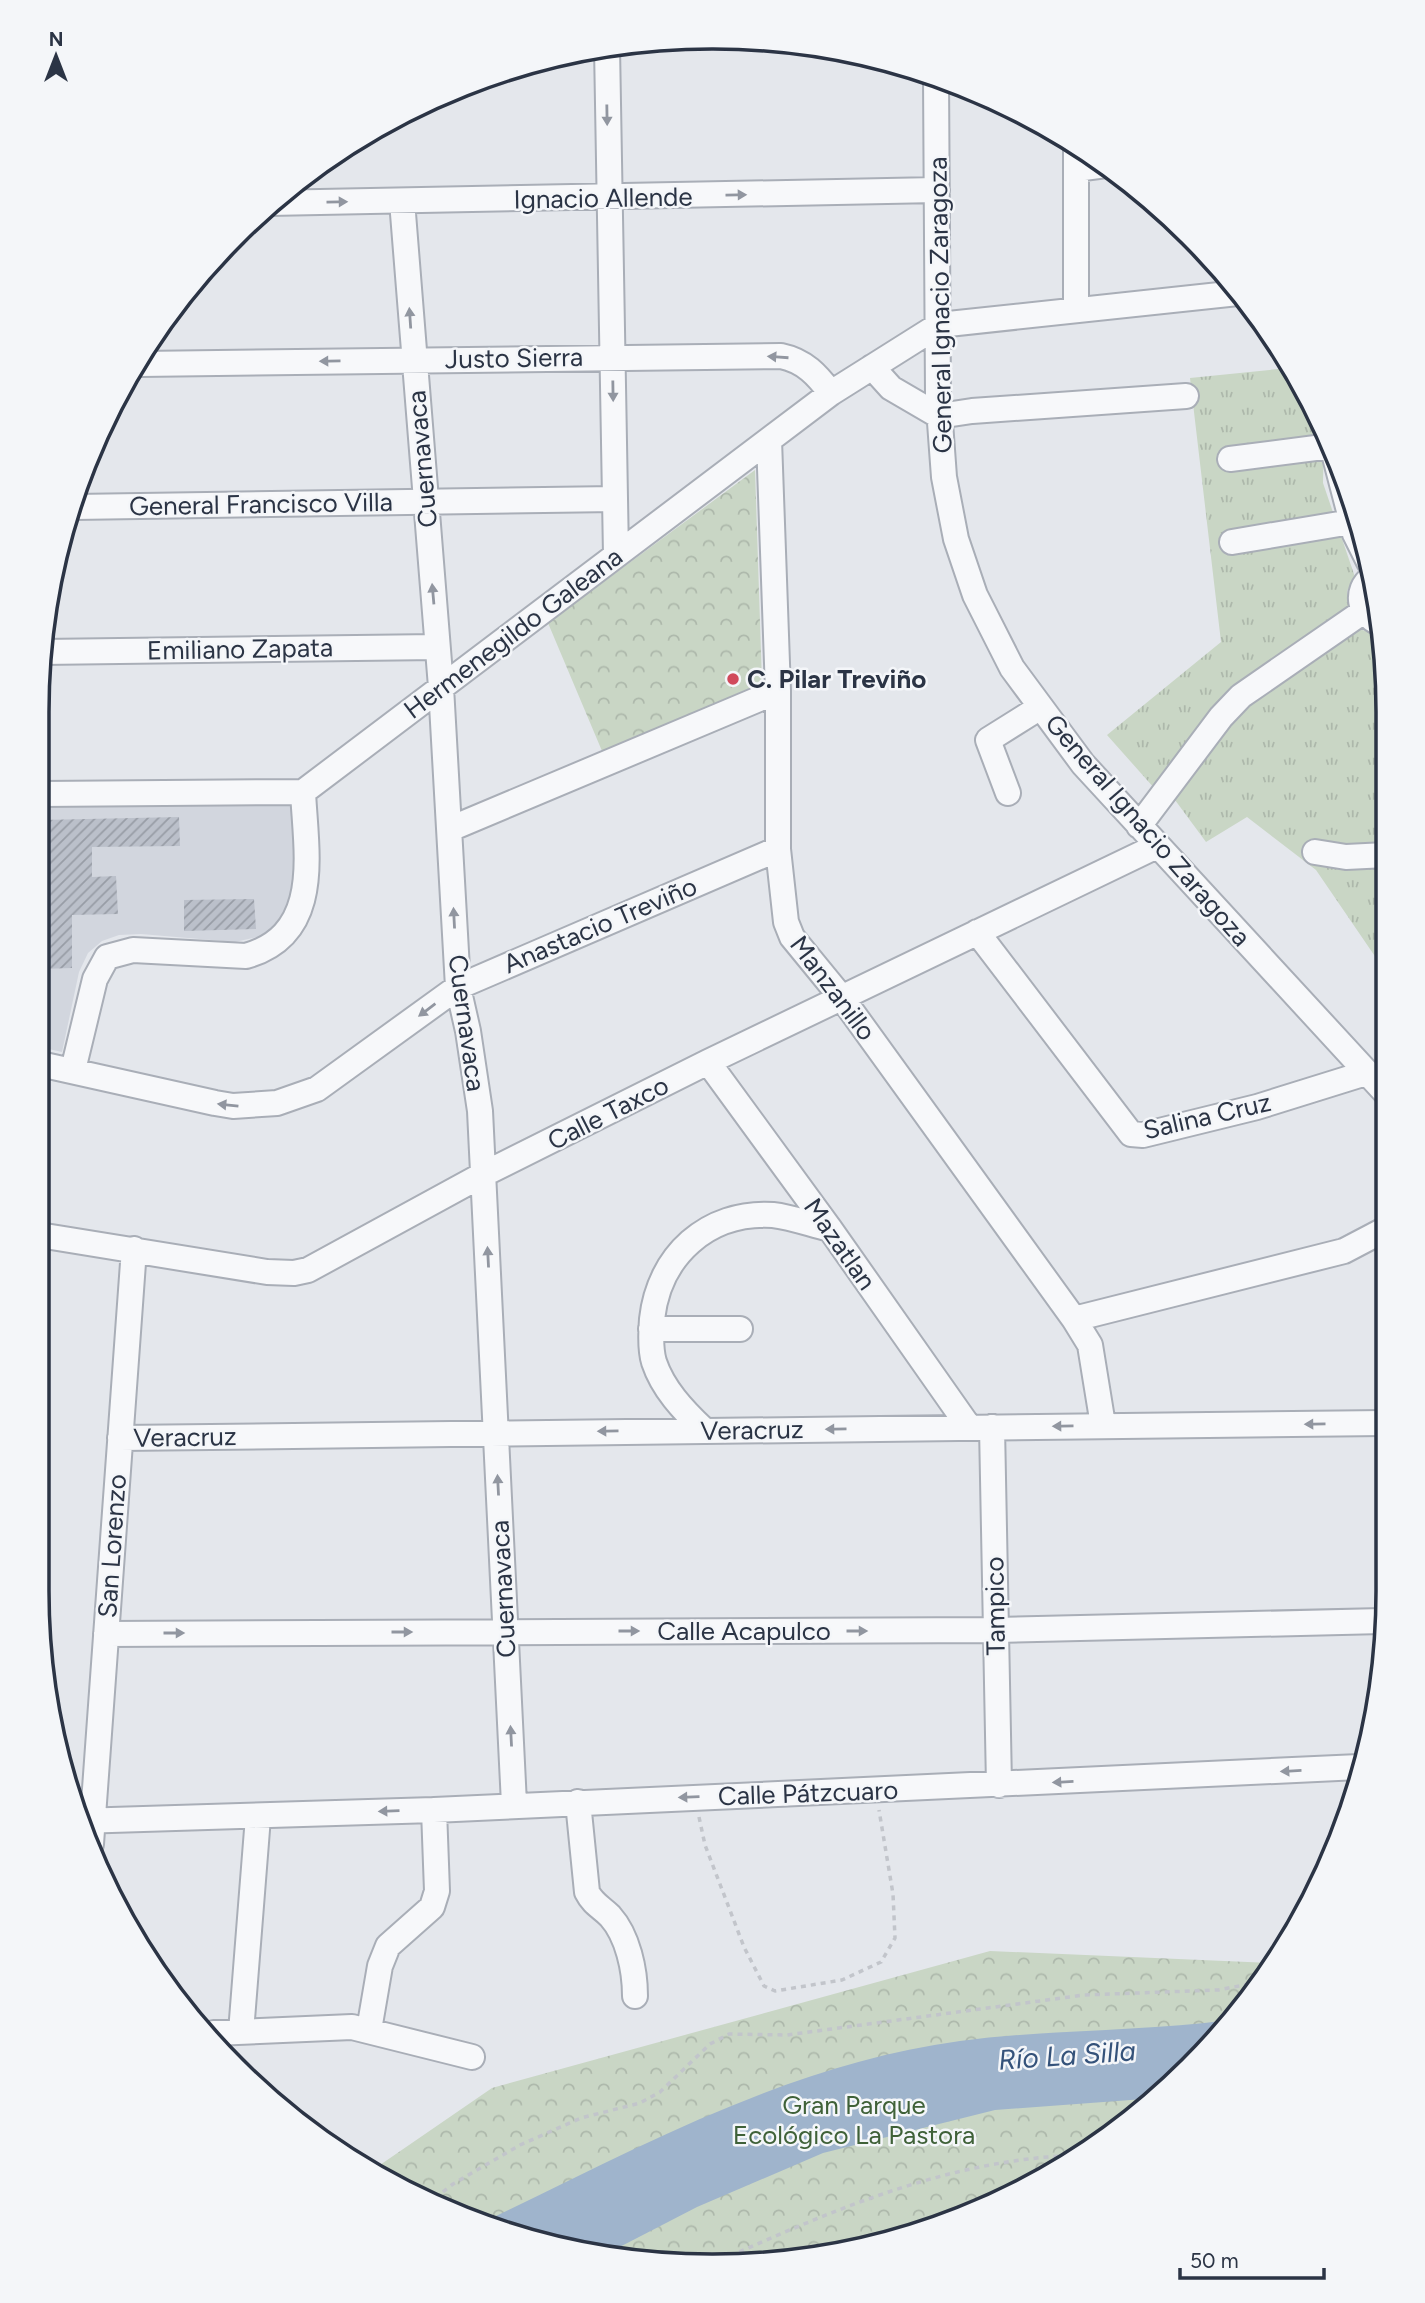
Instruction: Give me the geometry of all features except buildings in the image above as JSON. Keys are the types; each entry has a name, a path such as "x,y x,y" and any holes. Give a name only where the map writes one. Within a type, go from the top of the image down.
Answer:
{"street":[{"path":"607,58 616,555"},
{"name":"General Ignacio Zaragoza","path":"936,88 939,416 944,477 956,539 989,625 1012,668 1083,764 1376,1083"},
{"path":"1076,158 1076,310"},
{"name":"Ignacio Allende","path":"292,200 608,198 937,190"},
{"name":"Cuernavaca","path":"402,201 441,687 458,987 477,1077 484,1174 514,1804"},
{"path":"939,325 1227,294"},
{"name":"Hermenegildo Galeana","path":"303,792 831,393 939,325"},
{"name":"Justo Sierra","path":"149,364 781,356 794,358 814,371 831,393"},
{"path":"873,367 891,388 939,416 972,411 1186,396"},
{"name":"Manzanillo","path":"769,440 778,691 778,849 786,922 792,937 842,998 1074,1319 1090,1345 1103,1426"},
{"path":"1230,459 1320,447"},
{"name":"General Francisco Villa","path":"82,507 615,499"},
{"path":"1232,542 1348,523"},
{"path":"1364,589 1361,594 1367,606"},
{"path":"1139,827 1221,717 1241,696 1369,619"},
{"name":"Emiliano Zapata","path":"52,652 438,647"},
{"path":"450,829 778,691"},
{"path":"1008,793 988,740 1040,708"},
{"path":"49,794 303,792 306,889 299,912 286,932 261,951 246,956 133,950 107,957 95,979 73,1070"},
{"name":"Calle Taxco","path":"49,1236 267,1272 301,1272 484,1174 708,1062 1157,846"},
{"name":"Anastacio Treviño","path":"49,1066 215,1104 277,1104 317,1089 341,1074 458,987 778,849"},
{"path":"1315,852 1346,857 1376,856"},
{"name":"Salina Cruz","path":"977,932 1131,1134 1143,1135 1257,1107 1366,1073"},
{"name":"Mazatlan","path":"708,1062 830,1229 981,1427"},
{"path":"704,1430 664,1385 653,1359 651,1329 654,1303 663,1273 687,1243 716,1224 773,1215 830,1229"},
{"path":"1074,1319 1344,1251 1376,1234"},
{"name":"San Lorenzo","path":"88,1815 106,1634 134,1249"},
{"path":"651,1329 740,1329"},
{"name":"Veracruz","path":"120,1438 1376,1423"},
{"name":"Tampico","path":"981,1427 996,1630 999,1785"},
{"name":"Calle Acapulco","path":"106,1634 996,1630 1375,1621"},
{"name":"Calle Pátzcuaro","path":"93,1828 258,1816 1351,1767"},
{"path":"578,1802 587,1892 592,1903 611,1917 619,1931 631,1958 635,1996"},
{"path":"369,2030 380,1966 388,1946 432,1907 437,1891 434,1810"},
{"path":"241,2032 258,1816"},
{"path":"218,2033 331,2026 369,2030 416,2046 472,2057"}],"path":[{"path":"694,1797 705,1845 744,1947 764,1986 775,1991 842,1980 880,1962 895,1938 893,1894 876,1790"},
{"path":"439,2195 520,2145 581,2118 640,2103 660,2092 710,2044 729,2034 787,2035 1084,1995 1218,1990 1246,1985"},
{"path":"736,2253 846,2204 978,2165 1056,2158"}],"shaded area":[{"path":"291,800 300,873 288,915 262,936 235,942 141,934 119,935 102,941 88,953 79,972 62,1052 49,1049 49,804"}],"green space":[{"path":"1279,369 1308,419 1323,455 1323,483 1355,577 1347,591 1351,611 1237,683 1155,789 1107,735 1221,642 1190,378"},
{"path":"755,470 762,683 602,751 548,623"},
{"path":"1357,622 1362,630 1371,632 1376,712 1376,958 1316,870 1247,817 1206,842 1175,800 1249,696"},
{"name":"Gran Parque Ecológico La Pastora","path":"990,1951 1261,1963 1239,1994 1182,2060 1116,2117 1081,2142 1006,2186 966,2203 926,2219 842,2241 756,2253 712,2254 669,2253 583,2241 499,2219 419,2186 380,2165 492,2088"}],"water":[{"name":"Río La Silla","path":"1216,2022 1182,2060 1137,2099 995,2110 823,2153 697,2207 620,2247 541,2231 494,2217 714,2113 835,2069 897,2052 960,2041 1027,2034"}],"place":[{"name":"C. Pilar Treviño","path":"733,679"}]}
